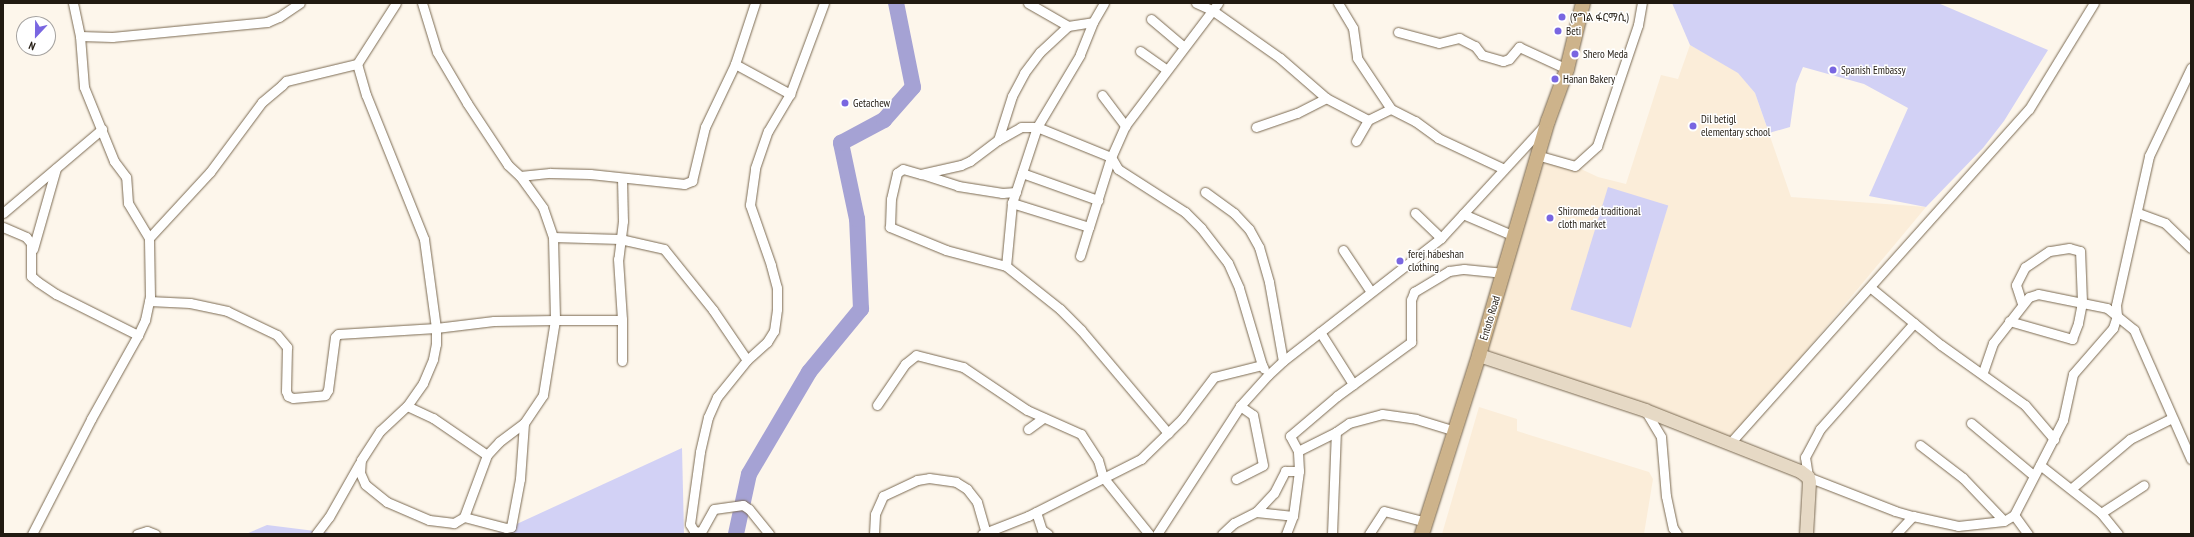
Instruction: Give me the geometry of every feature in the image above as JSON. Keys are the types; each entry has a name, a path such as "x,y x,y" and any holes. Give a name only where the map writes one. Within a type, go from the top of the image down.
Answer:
{"main road":[{"name":"Entoto Road","path":"1424,531 1540,156 1548,121 1567,69 1585,5"}],"street":[{"path":"32,534 91,419 138,335 145,320 149,301 149,238 128,203 126,177 114,161 84,87 80,36 73,3"},
{"path":"80,36 112,37 267,22 279,17 300,3"},
{"path":"149,238 210,172 262,102 286,82 357,64 396,3"},
{"path":"361,460 360,473 365,484 387,502 429,520 454,523 464,517 487,455 499,442 524,423 543,394 555,320 553,237 543,208 520,176 496,148 437,52 422,3"},
{"path":"520,176 550,173 684,184 692,181 705,127 735,64 755,3"},
{"path":"769,534 752,512 743,505 714,509 704,530 701,532 691,529 693,495 708,417 718,397 747,360 767,342 774,331 777,309 777,288 771,265 750,205 752,184 768,131 790,94 824,3"},
{"path":"1028,3 1068,26"},
{"path":"1006,266 1012,203 1038,127 1080,55 1093,22 1104,3"},
{"path":"1196,3 1215,6 1280,58 1326,98 1368,120"},
{"path":"1338,3 1353,28 1357,58 1391,109 1415,121 1438,138 1502,168"},
{"path":"1540,156 1575,166 1597,146 1638,25 1642,3"},
{"path":"1731,442 1871,288 2028,109 2094,3"},
{"path":"1080,256 1111,157 1125,126 1166,69 1215,6"},
{"path":"1151,19 1184,46"},
{"path":"998,140 1012,96 1024,73 1040,52 1068,26 1093,22"},
{"path":"1398,32 1433,43 1459,38 1475,46 1482,55 1503,60 1509,59 1517,48 1522,48 1567,69"},
{"path":"1140,51 1166,69"},
{"path":"316,534 329,517 361,460 380,431 408,406 423,383 433,359 436,344 436,328 424,239 366,96 357,64"},
{"path":"735,64 790,94"},
{"path":"1479,355 1645,410 1731,442 1800,471 1808,477 1895,511 1958,526 2004,521 2014,516 2033,475 2054,439 2066,410 2072,374 2110,332 2117,316 2116,305 2138,213 2149,156 2191,68"},
{"path":"1102,95 1125,126"},
{"path":"1256,127 1297,113 1326,98"},
{"path":"1356,141 1368,120 1391,109"},
{"path":"1157,534 1240,406 1268,375 1283,361 1441,238 1464,214 1502,168 1548,121"},
{"path":"921,174 970,161 998,140 1021,127 1038,127 1111,157 1118,169 1185,212 1201,228 1228,263 1239,288 1262,365 1268,375"},
{"path":"3,213 102,129"},
{"path":"57,167 33,249 31,276 56,294 138,335"},
{"path":"1016,192 1002,193 958,186 903,169 897,173 891,199 890,227 946,250 1006,266 1060,309 1081,330 1168,433"},
{"path":"1022,173 1098,200"},
{"path":"622,178 623,221 618,259 622,320 622,361"},
{"path":"1205,192 1234,213 1249,229 1259,247 1269,282 1283,361"},
{"path":"1012,203 1089,227"},
{"path":"1415,213 1441,238"},
{"path":"2138,213 2165,223 2191,248"},
{"path":"1464,214 1514,236"},
{"path":"3,227 26,237 33,249"},
{"path":"553,237 620,239 655,245 670,254 747,360"},
{"path":"2009,322 2070,339 2078,323 2082,302 2082,254 2077,249 2069,248 2049,252 2025,266 2016,285 2022,303"},
{"path":"1343,250 1372,292"},
{"path":"1286,534 1293,516 1298,471 1298,451 1290,436 1353,384 1411,342 1412,295 1424,284 1449,272 1464,269 1504,273"},
{"path":"1871,288 1914,323 1983,372 2025,405 2054,439"},
{"path":"1983,372 1993,343 2022,303 2038,294 2107,308 2134,330 2191,459"},
{"path":"149,301 190,303 227,311 277,335 287,347 286,391 288,396 293,398 325,395 328,390 335,337 338,334 436,328 494,321 622,320"},
{"path":"1806,534 1808,477 1805,457 1820,429 1914,323"},
{"path":"1320,332 1353,384"},
{"path":"877,405 905,364 916,355 963,367 1043,418 1081,434 1098,460 1103,477 1149,534"},
{"path":"874,534 875,514 883,496 918,480 929,478 956,482 967,489 977,502 984,533 1036,512 1141,459 1182,419 1214,377 1262,365"},
{"path":"408,406 433,418 487,455"},
{"path":"1236,479 1263,466 1253,415 1240,406"},
{"path":"1645,410 1661,437 1666,496 1673,528 1677,534"},
{"path":"1298,451 1336,432 1349,423 1382,414 1416,419 1455,431"},
{"path":"1028,429 1043,418"},
{"path":"2072,488 2130,439 2172,418"},
{"path":"464,517 506,528 511,527 520,479 524,423"},
{"path":"1971,423 2033,475"},
{"path":"1332,534 1336,432"},
{"path":"1920,445 1963,478 2004,521"},
{"path":"2040,465 2072,488 2101,513 2118,534"},
{"path":"1222,534 1234,524 1256,512 1274,493 1285,472 1298,471"},
{"path":"2101,513 2144,485"},
{"path":"1369,534 1384,511 1424,531"},
{"path":"1036,512 1042,530 1048,534"},
{"path":"1256,512 1293,516"},
{"path":"1896,534 1913,516"},
{"path":"2014,516 2028,534"},
{"path":"136,534 147,530 155,534"}],"shaded area":[{"path":"1672,3 1938,3 2048,50 2004,121 1983,148 1926,207 1869,196 1908,108 1864,84 1803,67 1796,84 1790,127 1769,133 1755,93 1738,73 1690,45"},
{"path":"1690,45 1737,71 1755,93 1791,197 1926,207 1731,441 1483,349 1547,153 1598,177 1626,184 1661,75 1678,79"},
{"path":"1608,187 1668,205 1631,328 1571,309"},
{"path":"1479,407 1517,419 1517,431 1649,472 1653,479 1644,534 1442,534"},
{"path":"682,448 684,534 495,534"},
{"path":"267,525 339,534 246,534"}],"waterway":[{"path":"736,534 749,474 809,372 861,309 857,219 841,143 884,120 913,87 896,3"}],"place":[{"name":"(የግል ፋርማሲ)","path":"1562,17"},
{"name":"Beti","path":"1558,31"},
{"name":"Shero Meda","path":"1575,54"},
{"name":"Spanish Embassy","path":"1833,70"},
{"name":"Hanan Bakery","path":"1555,79"},
{"name":"Getachew","path":"845,103"},
{"name":"Dil betigl elementary school","path":"1693,126"},
{"name":"Shiromeda traditional cloth market","path":"1550,218"},
{"name":"ferej habeshan clothing","path":"1400,261"}]}
